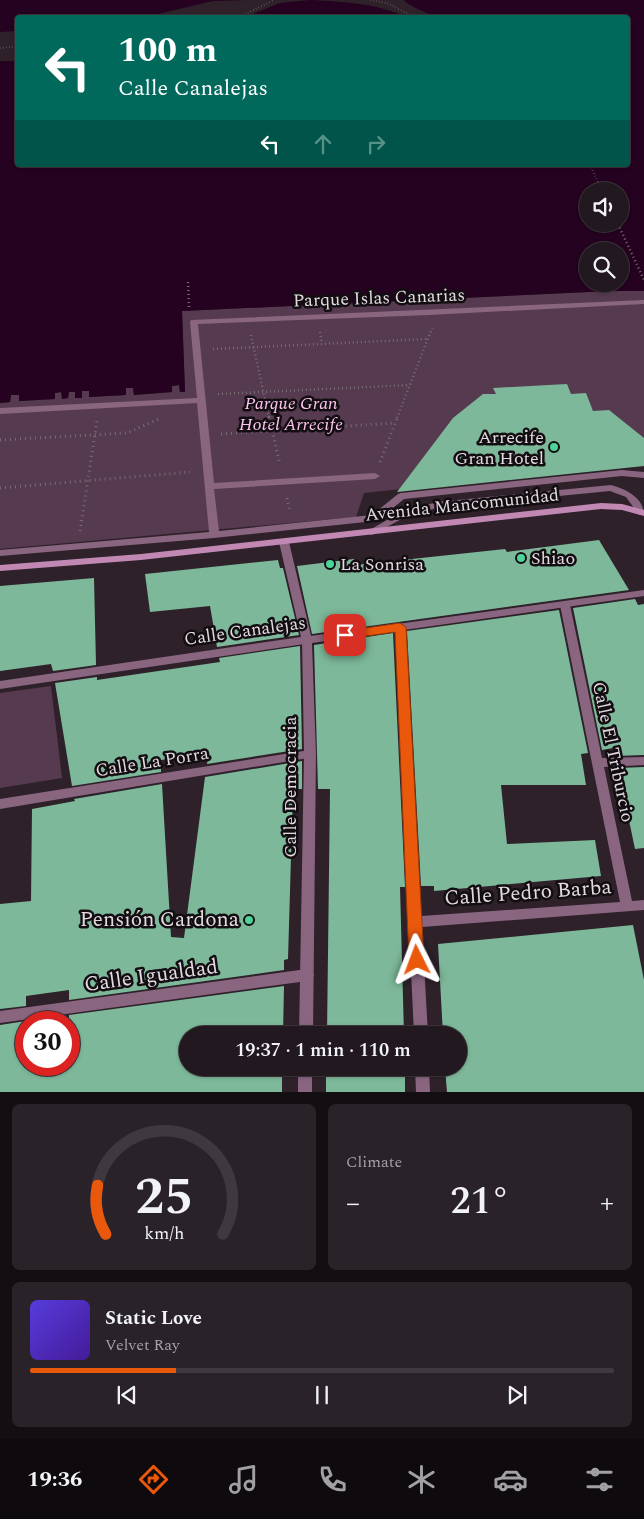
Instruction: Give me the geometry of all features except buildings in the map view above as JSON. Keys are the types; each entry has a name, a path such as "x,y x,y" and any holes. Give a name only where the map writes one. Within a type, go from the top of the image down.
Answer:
{"main road":[{"name":"Avenida Mancomunidad","path":"0,568 141,557 600,506 622,507 643,513"}],"street":[{"name":"Parque Islas Canarias","path":"194,322 437,313 644,302"},
{"path":"194,322 214,535"},
{"path":"0,411 100,406 202,397"},
{"path":"0,552 214,535 375,518 401,496 622,473 644,475"},
{"path":"210,486 375,476"},
{"path":"371,532 404,514 437,505 610,488 629,495 643,513"},
{"name":"Calle Democracia","path":"284,542 307,640 310,754 306,1026"},
{"name":"Calle Canalejas","path":"0,685 644,593"},
{"name":"Calle El Triburcio","path":"565,605 627,906"},
{"path":"400,627 420,1026"},
{"name":"Calle La Porra","path":"0,804 310,754"},
{"path":"597,763 644,761"},
{"name":"Calle Pedro Barba","path":"415,922 644,905"},
{"name":"Calle Igualdad","path":"0,1017 307,975"},
{"path":"305,1076 305,1092"},
{"path":"423,1076 424,1092"}],"path":[{"path":"241,15 274,0"},
{"path":"370,0 387,3 410,15"},
{"path":"0,48 15,46"},
{"path":"591,167 598,182"},
{"path":"622,232 644,280"},
{"path":"188,282 190,315 194,322"},
{"path":"375,476 437,313"},
{"path":"248,320 293,527"},
{"path":"196,349 427,338"},
{"path":"202,397 410,385"},
{"path":"77,546 100,406"},
{"path":"0,440 127,433 160,419"},
{"path":"205,435 395,423"},
{"path":"0,488 208,470"}],"green space":[{"name":"Parque Gran Hotel Arrecife","path":"644,291 644,463 364,493 356,517 0,549 0,403 10,402 11,395 19,395 19,401 54,399 55,393 62,392 62,399 68,398 69,392 75,391 76,398 82,398 82,391 89,391 89,397 126,395 126,388 133,388 134,395 172,392 172,386 179,385 180,392 185,392 182,311"},
{"path":"51,686 62,778 0,788 0,693"}],"shaded area":[{"path":"0,0 247,0 213,1 154,15 15,15 15,31 0,32"},
{"path":"310,0 347,3 372,6 402,15 252,15 280,3"},
{"path":"404,0 644,0 644,291 629,291 629,242 579,242 579,292 589,292 182,311 185,392 180,392 179,385 172,386 172,392 134,395 133,388 126,388 126,395 89,397 89,391 82,391 82,398 75,398 75,392 69,392 68,398 62,399 61,392 55,393 55,399 19,401 19,395 11,395 10,402 0,403 0,61 15,61 15,167 630,167 630,15 432,15"}],"place":[{"name":"Arrecife Gran Hotel","path":"554,447"},
{"name":"Shiao","path":"521,558"},
{"name":"La Sonrisa","path":"330,564"},
{"name":"Pensión Cardona","path":"249,920"}],"route":[{"path":"345,635 400,627 417,960"}]}
